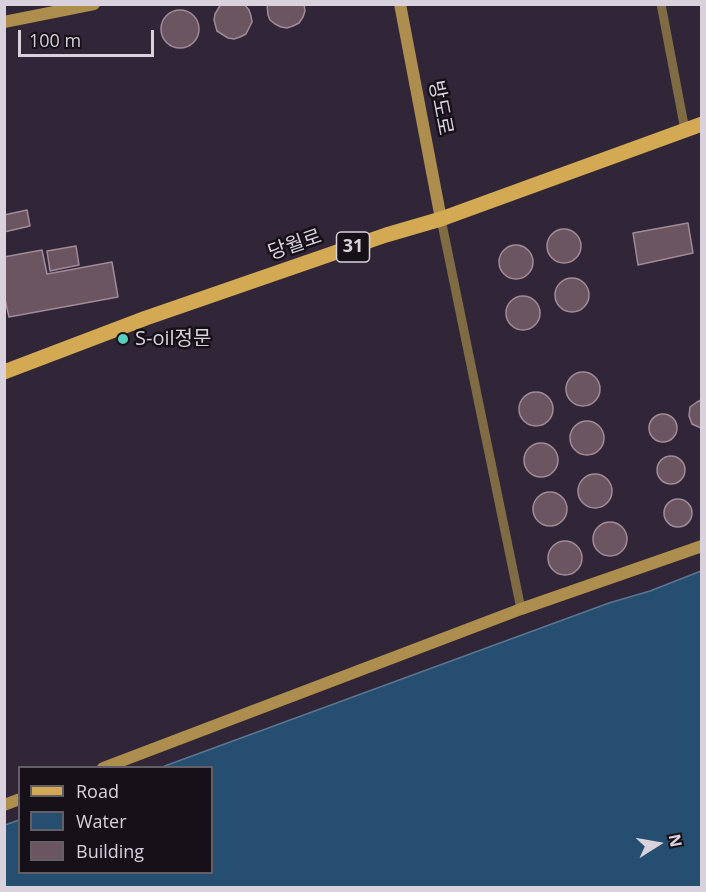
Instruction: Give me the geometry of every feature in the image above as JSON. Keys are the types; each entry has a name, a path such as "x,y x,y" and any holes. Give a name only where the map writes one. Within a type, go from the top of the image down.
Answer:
{"main road":[{"path":"4,22 94,4"},
{"name":"방도로","path":"400,4 441,219"},
{"name":"당월로","path":"4,372 146,318 386,235 441,219 702,124"},
{"path":"108,766 521,609 702,546"}],"street":[{"path":"661,4 685,130"},
{"path":"441,219 521,609"}],"water":[{"path":"701,571 701,887 5,887 5,825 18,820 18,874 213,874 213,766 165,766 609,603 650,591"}],"building":[{"path":"221,4 244,4 249,10 252,22 246,34 234,39 217,31 214,20"},
{"path":"267,4 304,4 305,11 299,23 287,28 281,27 270,20"},
{"path":"180,10 187,11 193,16 198,22 198,36 193,42 187,47 180,48 173,47 167,42 162,36 161,29 162,22 167,16 173,11"},
{"path":"27,210 30,226 4,232 4,215"},
{"path":"688,223 693,253 638,265 633,233"},
{"path":"564,229 576,234 581,246 576,258 564,263 552,258 547,246 552,234"},
{"path":"516,245 528,250 533,262 528,274 516,279 504,274 499,262 504,250"},
{"path":"76,246 79,265 50,271 47,251"},
{"path":"42,250 47,274 112,262 118,297 9,317 4,295 4,257"},
{"path":"572,278 584,283 589,295 584,307 572,312 560,307 555,295 560,283"},
{"path":"523,296 535,301 540,313 535,325 523,330 511,325 506,313 511,301"},
{"path":"583,372 595,377 600,389 595,401 583,406 571,401 566,389 571,377"},
{"path":"536,392 548,397 553,409 548,421 536,426 524,421 519,409 524,397"},
{"path":"701,400 702,428 692,424 689,416 690,407"},
{"path":"663,414 673,418 677,428 673,438 663,442 653,438 649,428 653,418"},
{"path":"587,421 599,426 604,438 599,450 587,455 575,450 570,438 575,426"},
{"path":"541,443 553,448 558,460 553,472 541,477 529,472 524,460 529,448"},
{"path":"671,456 681,460 685,470 681,480 671,484 661,480 657,470 661,460"},
{"path":"595,474 607,479 612,491 607,503 595,508 583,503 578,491 583,479"},
{"path":"550,492 562,497 567,509 562,521 550,526 538,521 533,509 538,497"},
{"path":"678,499 688,503 692,513 688,523 678,527 668,523 664,513 668,503"},
{"path":"610,522 622,527 627,539 622,551 610,556 598,551 593,539 598,527"},
{"path":"565,541 577,546 582,558 577,570 565,575 553,570 548,558 553,546"}],"place":[{"name":"S-oil정문","path":"123,339"}]}
